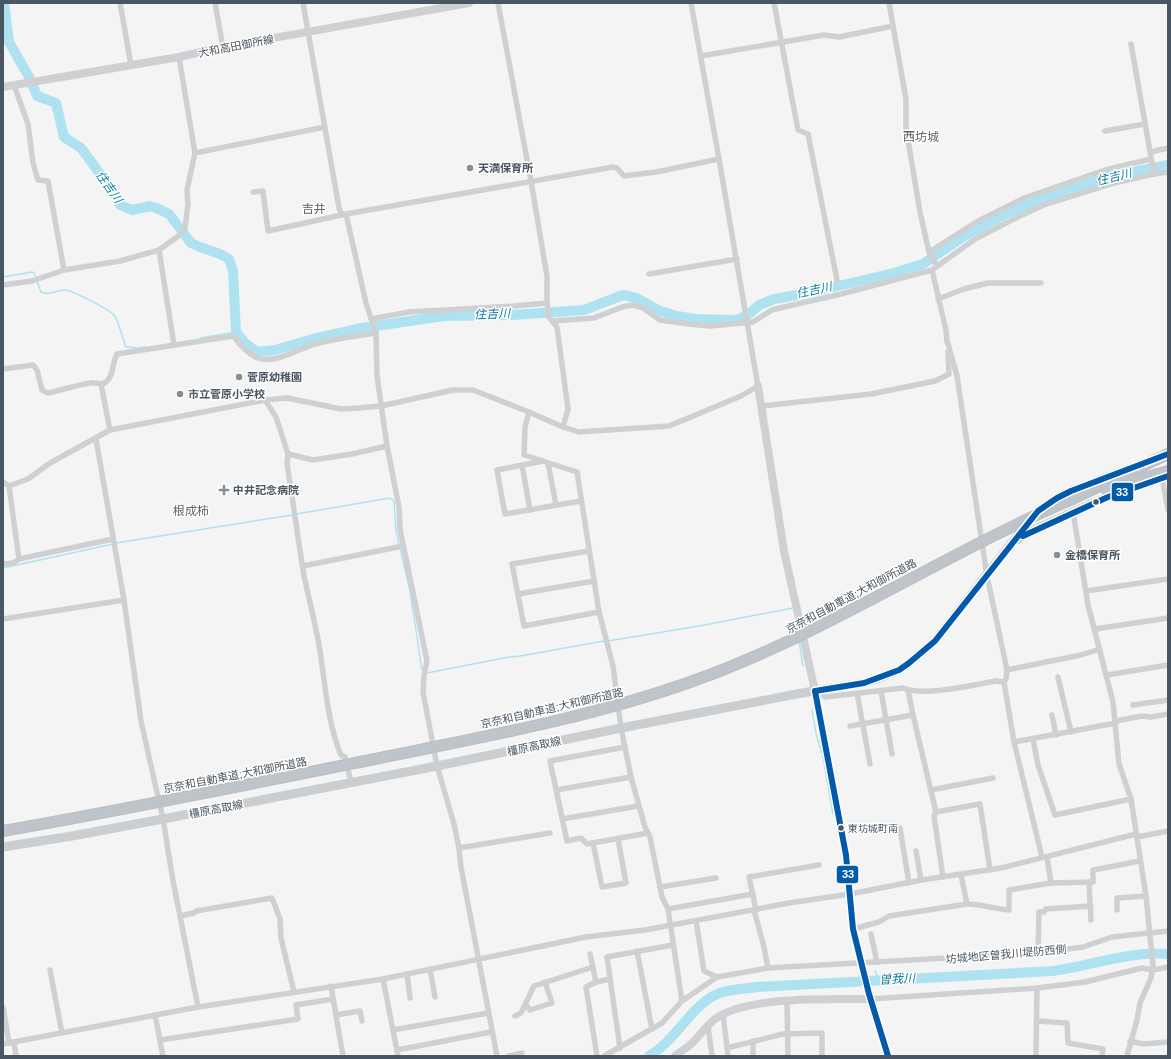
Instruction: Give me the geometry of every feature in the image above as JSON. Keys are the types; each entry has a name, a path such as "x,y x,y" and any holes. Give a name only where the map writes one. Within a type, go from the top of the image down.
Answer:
{"highway":[{"path":"1070,500 1168,454"},
{"path":"1070,500 1166,475"},
{"name":"京奈和自動車道;大和御所道路","path":"3,831 154,803 488,736 570,718 655,695 734,666 784,644 849,612 973,545 1070,500"}],"main road":[{"name":"橿原高取線","path":"3,847 163,819 437,766 621,728 864,683 877,679 899,670 910,663 935,641 987,576 1008,546 1038,511 1057,498 1100,479 1168,454"},
{"name":"橿原高取線","path":"1008,546 1028,533 1074,512 1166,475"}],"street":[{"path":"120,3 131,65"},
{"path":"216,3 223,47"},
{"path":"302,3 339,208 344,214 366,303 376,333 376,376 387,446 399,507 401,547 414,596 427,661 423,692 437,766 454,824 459,848 461,867 491,1032 497,1056"},
{"name":"大和高田御所線","path":"3,86 179,57 223,47 469,3"},
{"path":"498,3 547,276 547,303 549,317 557,327 568,409 563,427"},
{"path":"691,3 762,406 784,551 815,691 845,848 853,929 870,996 888,1056"},
{"path":"774,3 798,130 808,134 837,280"},
{"path":"889,3 906,99 906,128 920,212 929,252 937,266"},
{"path":"701,56 824,35 839,37 893,26"},
{"path":"1131,44 1154,174"},
{"path":"3,285 32,281 64,270 120,260 159,250 181,234 185,228 188,204 187,190 195,153 179,57"},
{"path":"14,85 28,124 33,163 38,180 48,181 64,270"},
{"path":"1105,131 1145,124"},
{"path":"195,153 325,127"},
{"path":"1150,152 1168,148"},
{"path":"252,192 263,191 268,231 344,214 531,181 613,168 617,168 624,176 656,172 719,159"},
{"path":"929,252 978,221 1024,198 1105,170 1151,159"},
{"path":"552,321 594,318 622,307 633,305 643,308 660,320 710,326 753,322 772,310 932,270 975,239 1046,204 1095,188 1168,172"},
{"path":"159,250 174,345"},
{"path":"649,274 736,259"},
{"path":"932,270 947,340 957,376 987,576 1007,670 1006,679 1004,682 1014,742 1051,884"},
{"path":"938,299 964,289 988,283 1041,283"},
{"path":"371,319 409,312 547,303"},
{"path":"3,369 33,365 37,370 42,390 48,393 92,383 102,384 106,382 112,374 114,360 117,354 233,336 248,352 258,358 267,360 279,358 314,345 376,333"},
{"path":"762,406 871,394 935,382 949,374 947,340"},
{"path":"102,384 110,430"},
{"path":"9,486 28,479 50,463 110,430 265,400 287,398 341,409 381,406 454,390 473,390 563,427 579,432 669,426 741,396 758,386"},
{"path":"265,400 276,417 288,454 287,464 303,566 319,645 324,684 337,745 341,756 345,757 351,782"},
{"path":"529,412 525,427 524,455 577,472 599,612 613,666 621,728 638,806 650,837 662,897 668,909 682,1000"},
{"path":"96,439 103,472 113,542 124,600 141,721 163,819 173,881 198,1007"},
{"path":"288,454 314,460 352,454 387,446"},
{"path":"546,462 497,470 505,514 581,501"},
{"path":"546,462 556,505"},
{"path":"522,465 530,510"},
{"path":"1166,475 1168,510"},
{"path":"3,482 9,486 19,559"},
{"path":"1074,512 1088,605 1107,675 1116,722 1119,764 1130,799 1137,835 1150,934 1153,968 1151,978 1142,996 1127,1056"},
{"path":"3,564 13,563 19,559 113,542"},
{"path":"303,566 401,547"},
{"path":"589,551 512,564 524,626 599,612"},
{"path":"1086,591 1168,579"},
{"path":"518,594 594,581"},
{"path":"3,619 124,600"},
{"path":"1095,629 1168,618"},
{"path":"1007,670 1081,655 1100,649"},
{"path":"1107,675 1168,665"},
{"path":"1058,677 1071,732"},
{"path":"815,691 825,696 903,688 927,692 996,681 1004,682"},
{"path":"908,690 936,812 934,816 943,877"},
{"path":"881,691 892,754"},
{"path":"857,693 870,764"},
{"path":"1133,705 1168,700"},
{"path":"1014,742 1071,732 1142,716 1151,717 1168,714"},
{"path":"850,726 913,715"},
{"path":"1052,715 1056,735"},
{"path":"1033,739 1038,764 1055,815 1130,799"},
{"path":"625,747 550,761 567,841 581,838 586,844 648,833"},
{"path":"556,790 631,777"},
{"path":"931,790 994,778"},
{"path":"936,812 980,804 990,870"},
{"path":"562,819 638,806"},
{"path":"883,831 900,828 909,883"},
{"path":"3,1044 198,1007 383,979 586,937 645,930 922,880 990,870 1045,857 1071,849 1137,835 1168,831"},
{"path":"459,848 550,833"},
{"path":"593,843 602,887 626,883 618,838"},
{"path":"916,851 922,880"},
{"path":"853,929 879,922 889,916 967,904 978,904 1010,910 1009,890 1051,884 1094,882 1093,870 1140,860"},
{"path":"768,968 749,877 819,865"},
{"path":"961,875 967,904"},
{"path":"660,886 716,878"},
{"path":"1089,882 1091,920"},
{"path":"668,909 753,894"},
{"path":"1117,910 1117,898 1146,896"},
{"path":"180,916 194,913 196,911 272,898 280,919 281,938 294,992"},
{"path":"1038,953 1039,912 1044,912 1046,909 1091,906"},
{"path":"696,921 704,971 717,977"},
{"name":"坊城地区曽我川堤防西側","path":"717,977 768,968 862,965 877,962 1038,953 1083,946 1112,937 1168,932"},
{"path":"871,934 877,962"},
{"path":"620,1048 607,957 673,945"},
{"path":"637,951 652,1029"},
{"path":"590,954 596,982"},
{"path":"515,1016 521,1013 534,986 593,967"},
{"path":"675,1056 693,1043 708,1026 723,1014 754,1005 787,1001 870,996 1037,988 1085,982 1142,968 1168,967"},
{"path":"430,969 435,997"},
{"path":"50,970 62,1033"},
{"path":"407,974 410,998"},
{"path":"604,1056 662,1023 682,1000 717,977"},
{"path":"383,979 398,1056"},
{"path":"597,1056 586,987 596,982 610,979"},
{"path":"526,1005 530,1010 552,1003 545,982"},
{"path":"331,986 343,1056"},
{"path":"1036,1056 1037,988"},
{"path":"160,1040 298,1019 296,1005 333,999"},
{"path":"787,1001 788,1056"},
{"path":"3,1007 16,1056"},
{"path":"336,1015 360,1011 362,1021"},
{"path":"393,1030 488,1013"},
{"path":"723,1014 728,1056"},
{"path":"155,1015 163,1056"},
{"path":"1037,1021 1067,1023 1068,1043 1103,1049 1102,1056"},
{"path":"708,1026 712,1056"},
{"path":"397,1050 491,1032"},
{"path":"727,1048 788,1034 822,1033 822,1056"},
{"path":"753,1041 754,1056"},
{"path":"1130,1041 1143,1044 1168,1042"},
{"path":"509,1056 522,1053"}],"waterway":[{"name":"住吉川","path":"4,3 9,42 29,77 37,96 56,103 64,137 81,148 112,190 120,205 132,210 150,206 159,209 169,214 191,243 229,259 233,271 236,332 245,343 257,352 275,350 313,339 362,328 444,316 513,315 584,310 623,295 637,298 660,311 677,316 695,319 736,320 748,315 759,305 774,299 803,294 894,273 923,264 964,236 1035,201 1109,177 1168,165"},
{"path":"3,277 32,272 36,277"},
{"path":"37,281 41,292 50,293 62,290 69,291 111,312 116,317 126,347 146,347"},
{"path":"200,338 236,332"},
{"path":"296,514 390,498 394,501 396,531 399,544"},
{"path":"116,543 292,515"},
{"path":"3,568 113,544"},
{"path":"400,548 410,591 422,670"},
{"path":"608,641 699,626 793,608"},
{"path":"796,625 797,633"},
{"path":"427,673 604,641"},
{"path":"799,641 803,666"},
{"path":"812,710 816,733 823,757 833,814"},
{"name":"曽我川","path":"649,1056 668,1041 701,1005 710,998 720,993 729,991 757,987 1053,971 1124,957 1168,954"},
{"path":"875,971 879,979"}],"transit line":[{"name":"33","path":"815,691 864,683 899,670 935,641 1038,511 1057,498 1071,491 1168,454"},
{"name":"33","path":"1023,536 1108,497 1168,476"},
{"name":"33","path":"815,691 846,855 853,929 869,994 888,1056"}],"place":[{"name":"天満保育所","path":"470,168"},
{"name":"菅原幼稚園","path":"239,377"},
{"name":"市立菅原小学校","path":"180,394"},
{"name":"中井記念病院","path":"224,490"},
{"name":"金橋保育所","path":"1057,555"},
{"name":"東坊城町南","path":"841,828"}],"district":[{"name":"西坊城","path":"921,137"},
{"name":"吉井","path":"314,209"},
{"name":"根成柿","path":"191,511"}]}
